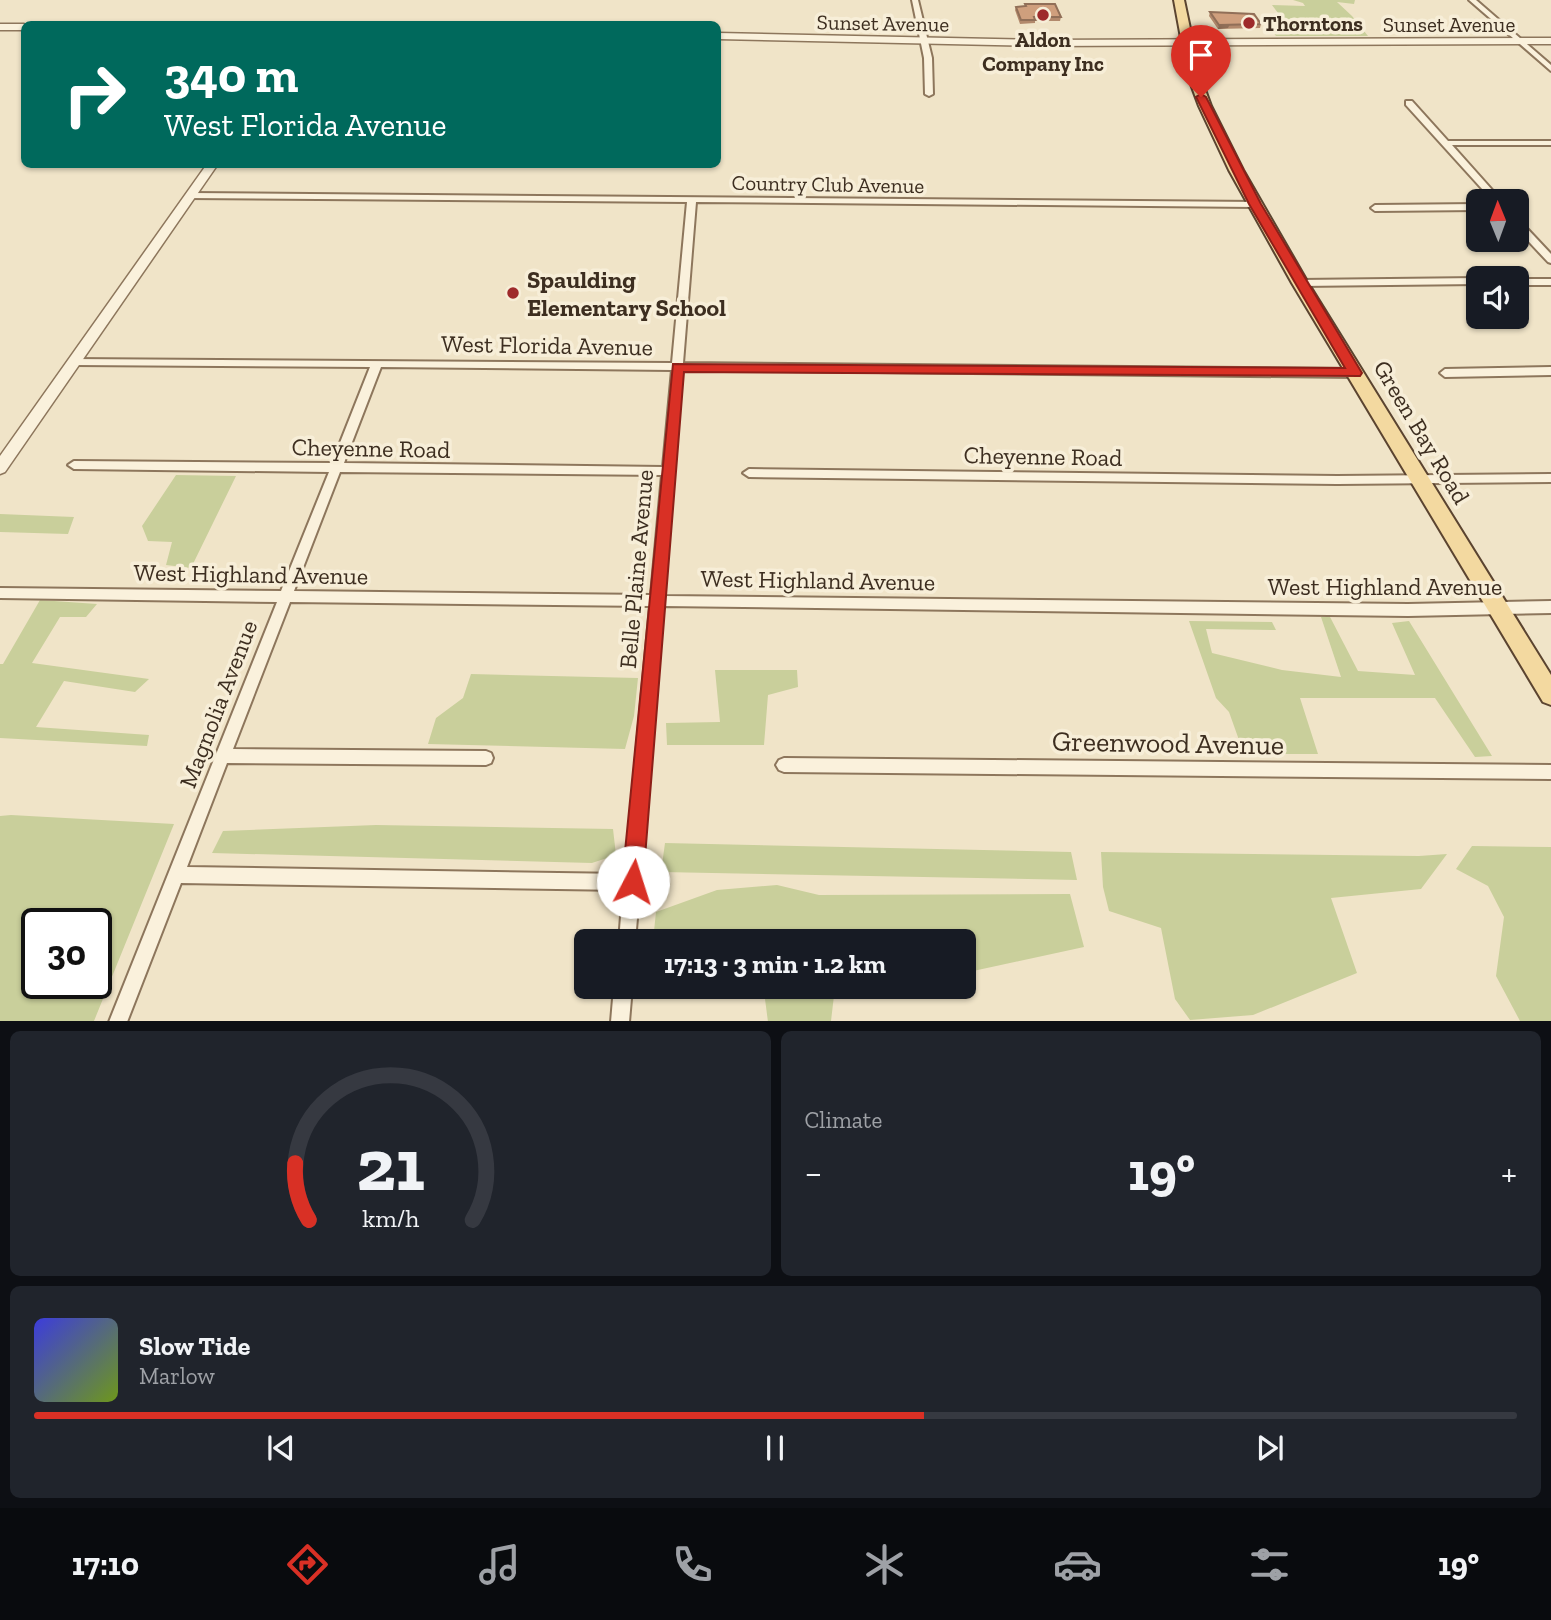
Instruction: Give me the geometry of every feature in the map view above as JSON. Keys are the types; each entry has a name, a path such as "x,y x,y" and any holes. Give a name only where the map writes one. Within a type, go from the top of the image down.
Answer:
{"main road":[{"name":"Green Bay Road","path":"1179,0 1186,42 1205,106 1255,204 1300,283 1551,695"}],"street":[{"path":"915,0 930,71 929,94"},
{"path":"1472,0 1551,69"},
{"path":"0,27 21,27"},
{"name":"Sunset Avenue","path":"721,36 925,42 1551,41"},
{"path":"1409,103 1487,189"},
{"path":"1445,143 1551,143"},
{"path":"0,468 210,168"},
{"name":"Country Club Avenue","path":"191,196 1255,204"},
{"name":"Belle Plaine Avenue","path":"628,929 692,200"},
{"path":"1375,208 1466,207"},
{"path":"1530,237 1551,260"},
{"path":"1300,283 1466,281"},
{"path":"1529,282 1551,282"},
{"name":"West Florida Avenue","path":"75,361 1355,373"},
{"name":"Magnolia Avenue","path":"118,1021 377,364"},
{"path":"1445,373 1551,371"},
{"name":"Cheyenne Road","path":"74,465 669,471"},
{"name":"Cheyenne Road","path":"749,473 1337,480 1551,478"},
{"name":"West Highland Avenue","path":"0,593 1498,610 1551,607"},
{"path":"222,756 486,758"},
{"name":"Greenwood Avenue","path":"784,765 1551,772"},
{"path":"175,875 633,882"},
{"path":"620,1021 622,999"}],"green space":[{"path":"1293,0 1355,0 1354,4 1337,2 1368,36 1276,36 1262,18 1281,17 1272,5 1305,6"},
{"path":"176,475 236,476 191,568 166,565 172,542 148,541 142,526"},
{"path":"0,514 74,517 68,534 0,532"},
{"path":"40,600 97,604 86,617 60,617 32,663 149,679 135,692 64,681 36,727 149,735 147,746 0,738 0,664 3,664"},
{"path":"1329,615 1358,671 1415,675 1392,623 1409,621 1492,756 1475,757 1435,698 1300,698 1318,754 1244,754 1229,712 1216,698 1189,621 1272,622 1276,630 1206,629 1212,653 1282,670 1341,677 1321,617"},
{"path":"715,670 797,670 798,687 768,695 764,745 667,745 666,723 720,722"},
{"path":"471,674 638,678 634,716 625,749 428,744 436,718 463,698"},
{"path":"0,816 174,824 112,977 112,908 21,908 21,999 103,999 94,1021 0,1021"},
{"path":"376,825 613,829 616,855 592,863 212,853 223,831"},
{"path":"665,843 1071,852 1077,880 661,872"},
{"path":"1472,846 1551,847 1551,1021 1520,1021 1496,976 1504,917 1488,886 1456,869"},
{"path":"1101,852 1419,856 1447,854 1421,889 1331,898 1357,973 1253,1015 1190,1020 1175,999 1161,928 1109,911 1103,887"},
{"path":"777,885 819,895 1070,894 1084,947 976,970 976,929 654,929 656,912 717,890"},
{"path":"765,999 834,999 831,1021 768,1021"}],"building":[{"path":"1025,4 1055,4 1061,17 1021,20 1016,7 1026,6"},
{"path":"1210,12 1254,14 1261,24 1219,25"}],"place":[{"name":"Aldon Company Inc","path":"1043,15"},
{"name":"Thorntons","path":"1249,23"},
{"name":"Spaulding Elementary School","path":"513,293"}],"route":[{"path":"633,882 677,367 1355,373 1255,204 1201,97"}]}
